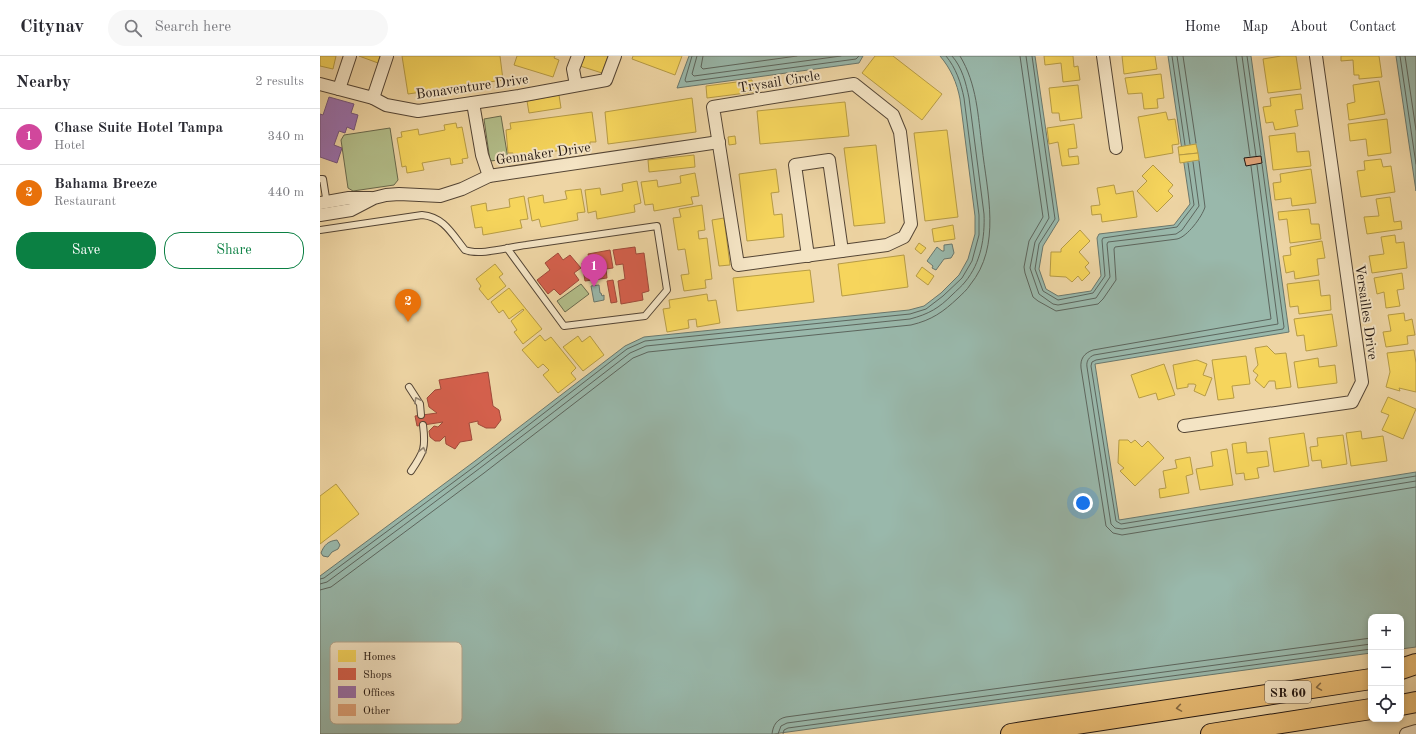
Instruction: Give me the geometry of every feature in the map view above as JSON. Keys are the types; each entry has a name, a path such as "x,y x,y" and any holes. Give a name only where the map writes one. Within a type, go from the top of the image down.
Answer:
{"highway":[{"path":"1404,668 1416,664"},
{"path":"1404,675 1416,673"},
{"name":"SR 60","path":"1011,734 1367,679"},
{"path":"1404,704 1416,702"},
{"name":"SR 60","path":"1211,734 1368,709"},
{"path":"1248,734 1284,723"}],"street":[{"path":"339,88 350,56"},
{"path":"372,98 387,56"},
{"path":"576,85 574,69 578,56"},
{"name":"Bonaventure Drive","path":"320,84 372,98 386,105 418,111 606,80 615,56"},
{"path":"1103,56 1116,148"},
{"name":"Versailles Drive","path":"1184,426 1352,402 1362,382 1316,56"},
{"name":"Trysail Circle","path":"854,84 893,115 900,132 911,224 904,237 887,245 738,265 719,142 713,106 854,84"},
{"path":"472,103 482,155 489,176"},
{"name":"Gennaker Drive","path":"324,208 351,210 374,198 386,195 399,194 440,196 462,189 489,176 719,142"},
{"path":"808,256 795,165 822,161 829,160 842,251"},
{"path":"1406,734 1416,731"}],"lane":[{"path":"320,179 323,179 324,208"},
{"path":"320,230 422,215 431,216 442,222 465,250 482,252 507,248 657,226 667,290 645,316 564,326 507,248"},
{"path":"409,387 420,404 421,415"},
{"path":"411,471 422,456 425,445 423,425"}],"green space":[{"path":"501,116 508,159 490,161 484,119"},
{"path":"390,128 398,180 394,185 353,191 348,188 341,140 344,135"},
{"path":"581,284 589,294 565,312 557,301"}],"water":[{"path":"689,56 863,56 859,63 677,88"},
{"path":"940,56 1035,56 1059,220 1043,246 1039,269 1046,289 1058,296 1091,291 1101,276 1097,238 1099,234 1174,225 1190,204 1168,56 1251,56 1289,332 1095,364 1119,520 1416,472 1416,647 1404,649 1404,614 1368,614 1368,653 773,734 320,734 320,576 475,461 625,346 644,337 909,310 924,306 941,293 959,275 968,259 975,234 975,216 959,93 950,71"},
{"path":"1396,56 1416,56 1416,191"},
{"path":"952,244 954,253 951,258 944,259 936,270 932,268 933,266 927,261 937,247 944,251 944,245"},
{"path":"599,285 600,293 602,296 604,295 604,300 594,302 591,286"},
{"path":"337,540 340,545 338,549 332,552 328,557 323,556 321,553 325,546 331,541"}],"building: Homes":[{"path":"320,56 336,56 333,69 320,66"},
{"path":"359,56 380,56 378,63"},
{"path":"402,56 500,56 503,80 408,94"},
{"path":"517,56 555,56 554,58 559,60 553,77 514,65"},
{"path":"583,56 608,56 602,73 580,66"},
{"path":"633,56 682,56 675,75 632,59"},
{"path":"875,56 893,56 942,94 922,120 862,73"},
{"path":"1044,56 1073,56 1074,67 1078,66 1080,80 1063,82 1061,63 1045,65"},
{"path":"1122,56 1155,56 1157,69 1124,74"},
{"path":"1281,56 1296,56 1301,89 1268,93 1263,59"},
{"path":"1341,56 1379,56 1382,77 1359,79 1359,75 1354,75 1353,60 1341,61"},
{"path":"1161,74 1164,98 1157,99 1158,108 1144,109 1142,93 1128,94 1125,78"},
{"path":"752,80 754,92 707,98 706,86"},
{"path":"1379,81 1385,114 1349,120 1347,104 1355,102 1353,85"},
{"path":"1078,85 1082,118 1060,121 1059,113 1052,113 1049,88"},
{"path":"1301,94 1303,109 1295,110 1298,126 1275,130 1273,122 1266,123 1263,107 1271,106 1270,98"},
{"path":"559,95 561,108 529,113 527,101"},
{"path":"692,98 696,132 608,144 605,112"},
{"path":"845,102 849,136 760,144 757,111"},
{"path":"592,112 596,142 590,142 590,147 513,156 513,153 508,153 506,130 511,129 510,123"},
{"path":"1166,112 1168,120 1175,119 1179,144 1172,145 1173,153 1145,158 1138,117"},
{"path":"1387,119 1391,153 1368,156 1366,139 1350,141 1348,124"},
{"path":"456,123 457,128 462,127 468,158 462,159 463,163 451,165 450,158 422,163 424,170 407,173 406,166 402,167 397,138 402,137 401,132 418,129 419,135 445,130 444,125"},
{"path":"1074,124 1077,148 1068,149 1069,157 1078,156 1079,164 1062,166 1058,142 1049,144 1047,128"},
{"path":"947,130 958,217 925,221 914,133"},
{"path":"1295,133 1297,152 1309,151 1311,166 1273,170 1269,136"},
{"path":"735,136 736,144 729,145 728,137"},
{"path":"1196,144 1198,153 1179,155 1178,147"},
{"path":"876,145 885,223 854,226 844,148"},
{"path":"1198,153 1199,160 1180,163 1179,155"},
{"path":"694,155 695,167 649,172 648,160"},
{"path":"1381,159 1383,167 1391,166 1395,192 1361,197 1357,171 1365,170 1364,161"},
{"path":"1153,165 1173,185 1168,191 1173,196 1157,212 1137,191 1147,181 1142,176"},
{"path":"776,169 779,192 771,193 774,215 782,214 784,237 747,241 739,174"},
{"path":"1311,169 1316,203 1292,206 1291,198 1275,200 1273,183 1281,182 1280,174"},
{"path":"695,173 699,196 691,197 693,204 654,211 653,204 645,205 641,182 657,180 658,187 681,183 680,176"},
{"path":"637,181 641,203 634,205 635,212 597,219 596,211 588,213 585,190 600,188 601,195 623,191 622,184"},
{"path":"1114,185 1116,194 1133,191 1137,217 1102,222 1101,214 1092,215 1091,206 1100,205 1097,188"},
{"path":"581,189 585,212 577,213 578,220 541,227 539,219 532,221 528,198 543,195 544,203 567,199 565,191"},
{"path":"524,196 528,219 520,220 522,228 483,235 482,227 475,228 471,206 486,203 487,211 510,207 509,199"},
{"path":"1390,197 1394,222 1401,221 1402,229 1367,234 1364,217 1379,216 1376,199"},
{"path":"702,205 705,230 698,231 699,239 707,238 712,279 705,280 706,288 684,291 681,275 689,274 685,249 678,250 673,218 681,217 679,209"},
{"path":"1309,209 1311,224 1319,224 1321,239 1290,243 1287,219 1279,220 1278,212"},
{"path":"724,218 730,265 719,266 712,220"},
{"path":"953,225 955,239 934,242 932,229"},
{"path":"1080,230 1090,241 1079,252 1089,263 1085,267 1090,273 1082,281 1078,276 1072,282 1066,277 1050,276 1051,252 1061,252 1061,249"},
{"path":"1395,235 1396,243 1404,242 1407,268 1372,273 1369,256 1384,254 1381,237"},
{"path":"1322,241 1325,258 1317,259 1319,275 1295,279 1294,271 1286,273 1283,256 1291,255 1290,247"},
{"path":"919,243 926,248 921,254 915,249"},
{"path":"904,255 908,287 842,296 838,264"},
{"path":"495,264 503,274 499,277 506,286 488,300 479,289 481,286 476,279"},
{"path":"922,267 934,276 928,285 916,276"},
{"path":"810,270 814,302 737,311 733,278"},
{"path":"1402,273 1404,289 1397,290 1400,306 1386,308 1384,292 1377,294 1374,278"},
{"path":"1319,280 1321,296 1330,295 1331,310 1299,314 1298,306 1290,307 1287,284"},
{"path":"509,288 542,329 523,344 514,332 517,330 511,321 524,310 523,309 509,319 503,310 499,313 491,302"},
{"path":"707,294 708,301 716,300 720,323 697,327 696,319 688,320 689,328 667,332 663,309 670,308 669,300"},
{"path":"1404,313 1405,321 1412,319 1415,335 1407,336 1408,344 1386,347 1383,332 1391,331 1388,315"},
{"path":"1332,314 1337,346 1306,351 1304,335 1297,336 1294,319"},
{"path":"540,335 545,341 551,337 576,368 571,373 576,379 558,393 543,375 549,370 543,364 538,368 522,350"},
{"path":"578,336 582,342 590,336 604,355 583,371 563,347"},
{"path":"1267,346 1275,354 1286,353 1291,387 1276,389 1275,381 1269,381 1264,388 1255,380 1258,375 1253,371 1258,365 1255,348"},
{"path":"1414,350 1416,363 1416,392 1399,388 1400,391 1386,387 1390,372 1387,353"},
{"path":"1246,356 1250,384 1232,386 1234,398 1218,400 1212,360"},
{"path":"1318,358 1319,367 1335,365 1337,383 1298,388 1294,362"},
{"path":"1197,360 1207,364 1203,375 1212,378 1205,396 1194,391 1196,385 1194,384 1188,384 1188,387 1177,389 1173,365"},
{"path":"1164,364 1175,395 1158,400 1156,393 1139,398 1131,375"},
{"path":"1388,397 1416,409 1403,439 1382,430 1389,415 1381,412"},
{"path":"1361,431 1362,439 1383,436 1387,461 1351,466 1346,433"},
{"path":"1304,433 1309,466 1274,472 1269,438"},
{"path":"1343,435 1347,464 1322,468 1321,460 1312,461 1310,447 1318,446 1317,438"},
{"path":"1119,440 1128,440 1131,443 1135,440 1142,447 1148,441 1164,458 1135,486 1120,471 1124,468 1118,463"},
{"path":"1246,442 1247,453 1267,451 1269,466 1257,468 1259,478 1245,480 1244,473 1236,474 1232,444"},
{"path":"1227,449 1233,485 1200,490 1196,469 1213,466 1211,452"},
{"path":"1190,457 1193,474 1186,476 1189,493 1160,498 1159,489 1166,488 1163,471 1177,468 1175,460"},
{"path":"336,484 359,514 320,544 320,496"}],"building: Shops":[{"path":"635,247 636,254 644,253 649,291 642,293 643,300 621,304 618,281 625,279 623,264 616,265 613,250"},
{"path":"610,250 613,268 606,269 607,278 585,281 582,263 590,262 588,254"},
{"path":"558,253 563,260 570,255 581,268 574,273 579,280 560,295 554,289 548,294 537,280 550,270 545,263"},
{"path":"613,280 617,302 611,303 607,281"},
{"path":"488,372 493,406 499,410 501,420 495,428 486,428 478,424 478,421 469,423 472,440 460,442 455,449 446,444 445,436 440,441 435,441 430,437 429,431 434,426 438,427 443,422 417,426 415,416 437,413 429,407 427,398 435,390 441,389 439,380"}],"building: Offices":[{"path":"329,97 354,104 351,113 358,115 354,130 347,127 345,133 339,131 334,145 342,148 337,163 320,157 320,114 323,115"}],"building: Other":[{"path":"1261,156 1262,163 1246,166 1244,158"}],"place":[{"name":"Chase Suite Hotel Tampa","path":"594,287"},
{"name":"Bahama Breeze","path":"408,322"}]}
